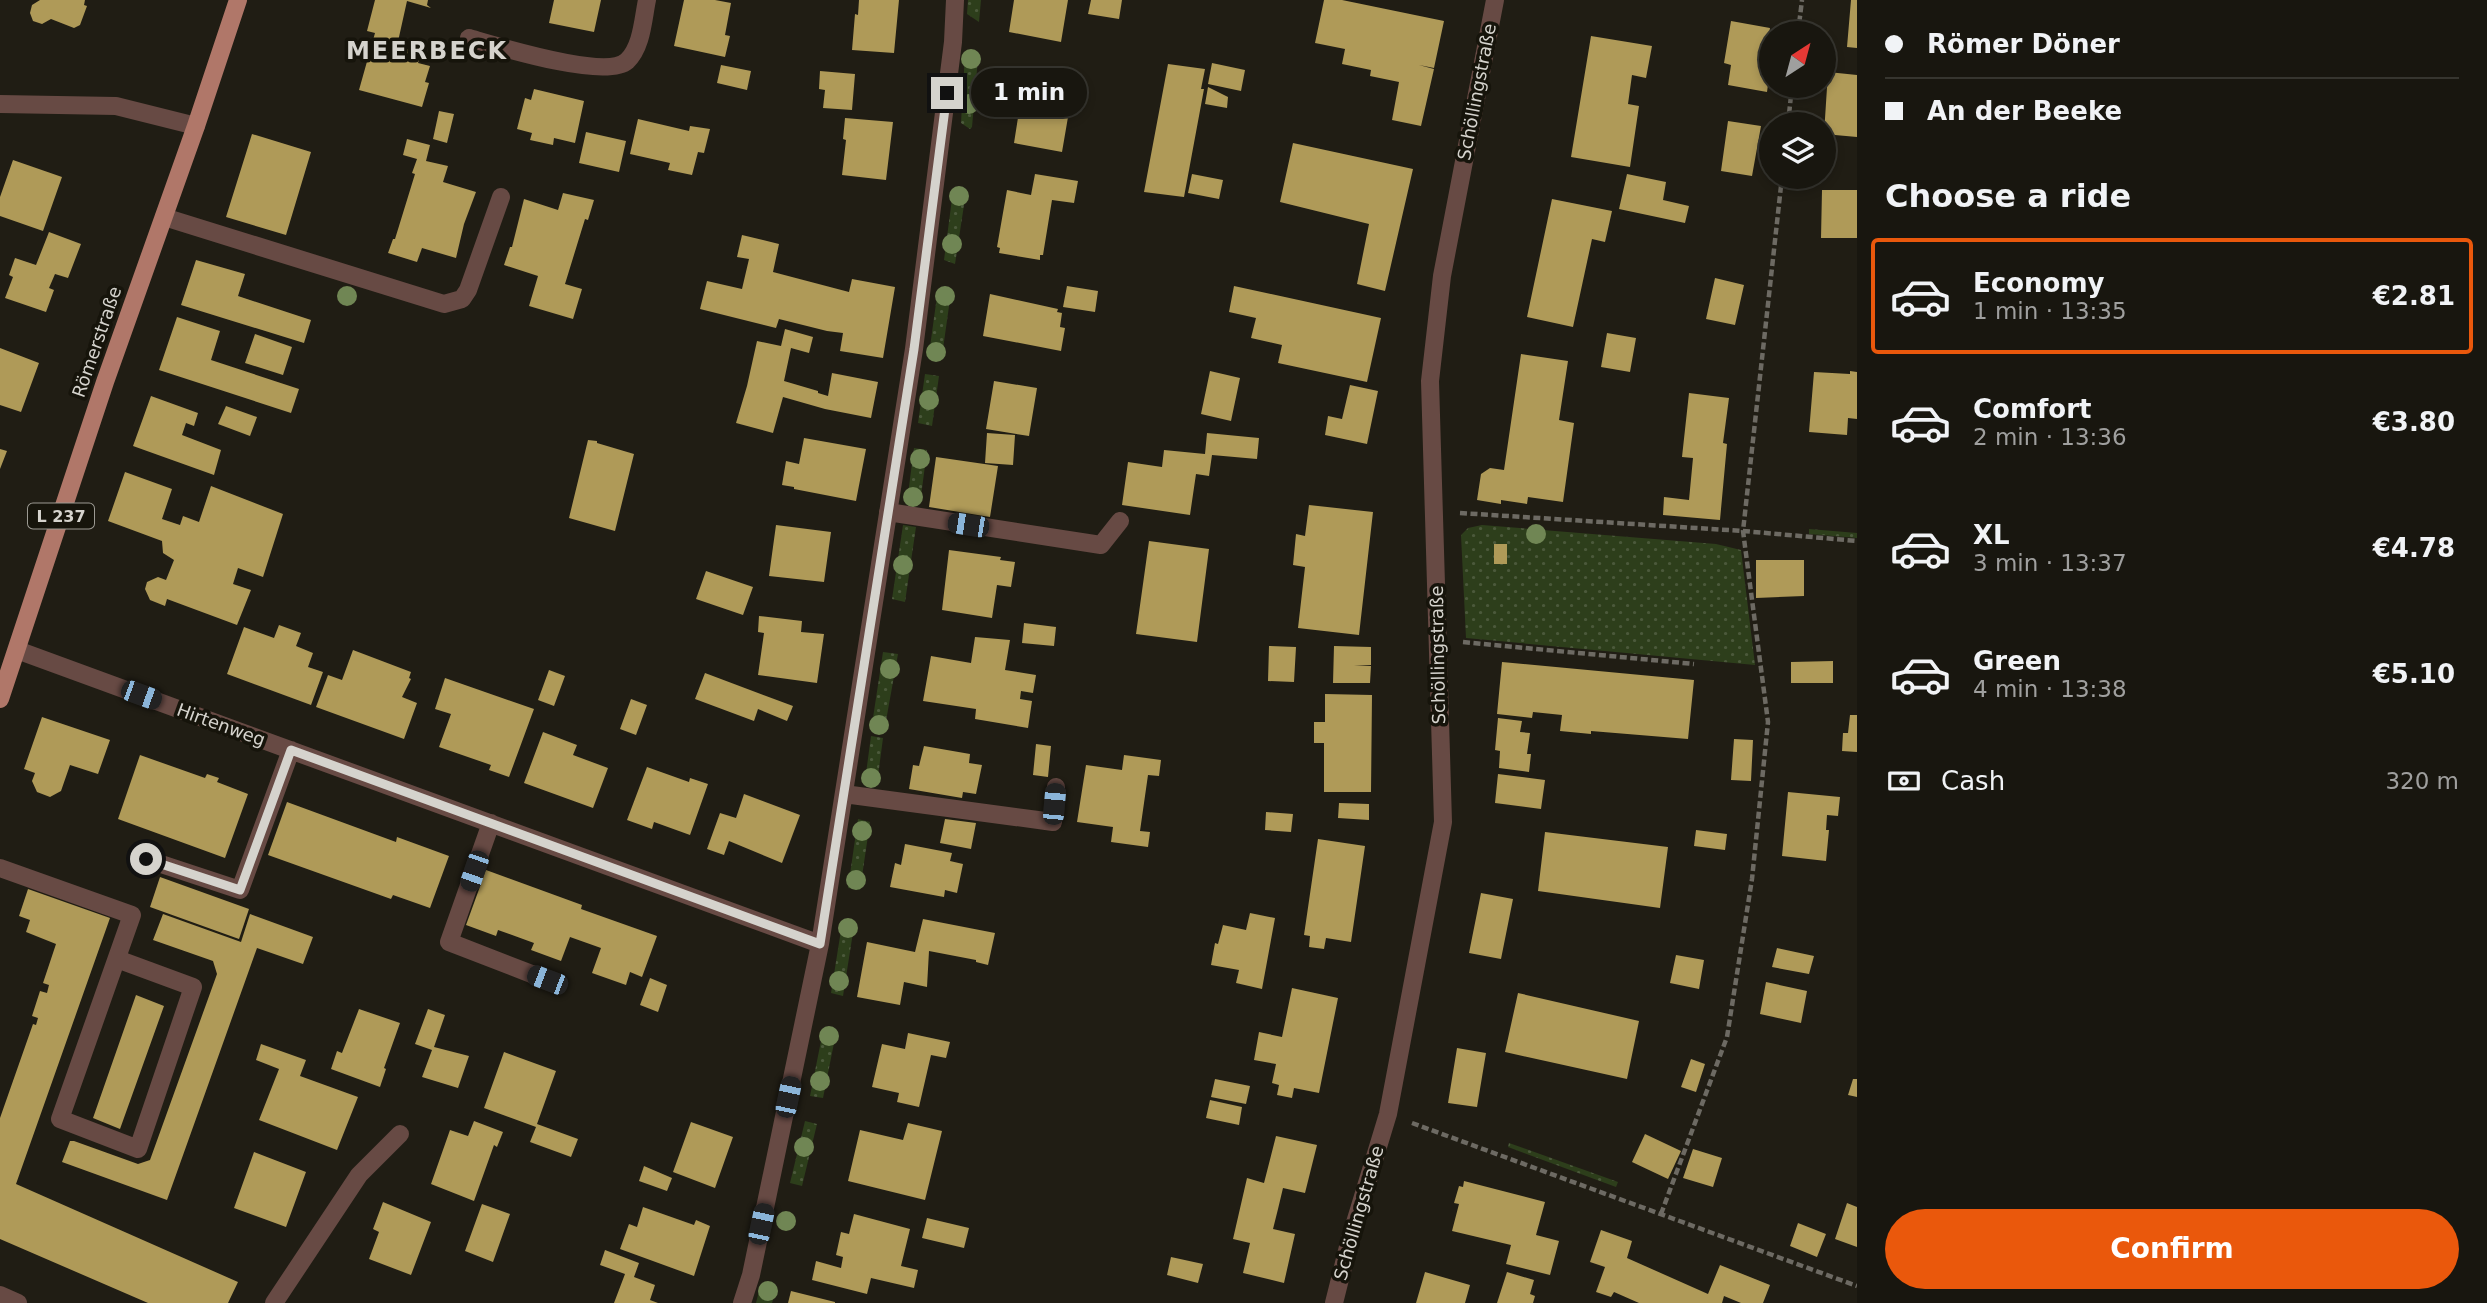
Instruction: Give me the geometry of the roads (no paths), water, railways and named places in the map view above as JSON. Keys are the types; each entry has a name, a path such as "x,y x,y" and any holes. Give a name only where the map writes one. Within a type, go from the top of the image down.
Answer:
{"main road":[{"name":"Römerstraße","path":"0,699 105,382 238,0"}],"street":[{"path":"469,38 589,66 621,65 629,59 639,41 647,0"},
{"path":"742,1303 751,1275 820,944 921,295 953,43 955,0"},
{"name":"Schöllingstraße","path":"1334,1303 1350,1239 1388,1114 1443,822 1430,381 1442,276 1495,0"},
{"path":"0,104 116,106 196,126"},
{"path":"163,217 444,304 462,299 468,290 501,197"},
{"path":"888,512 1101,545 1120,521"},
{"name":"Hirtenweg","path":"17,650 820,944"},
{"path":"146,859 240,890 291,750"},
{"path":"844,794 1053,822 1056,787"},
{"path":"491,823 449,942 547,980"},
{"path":"0,868 132,915 60,1119 138,1149 193,986 117,958"},
{"path":"274,1303 359,1175 400,1134"},
{"path":"0,1295 18,1303"}],"district":[{"name":"MEERBECK","path":"427,51"}]}
